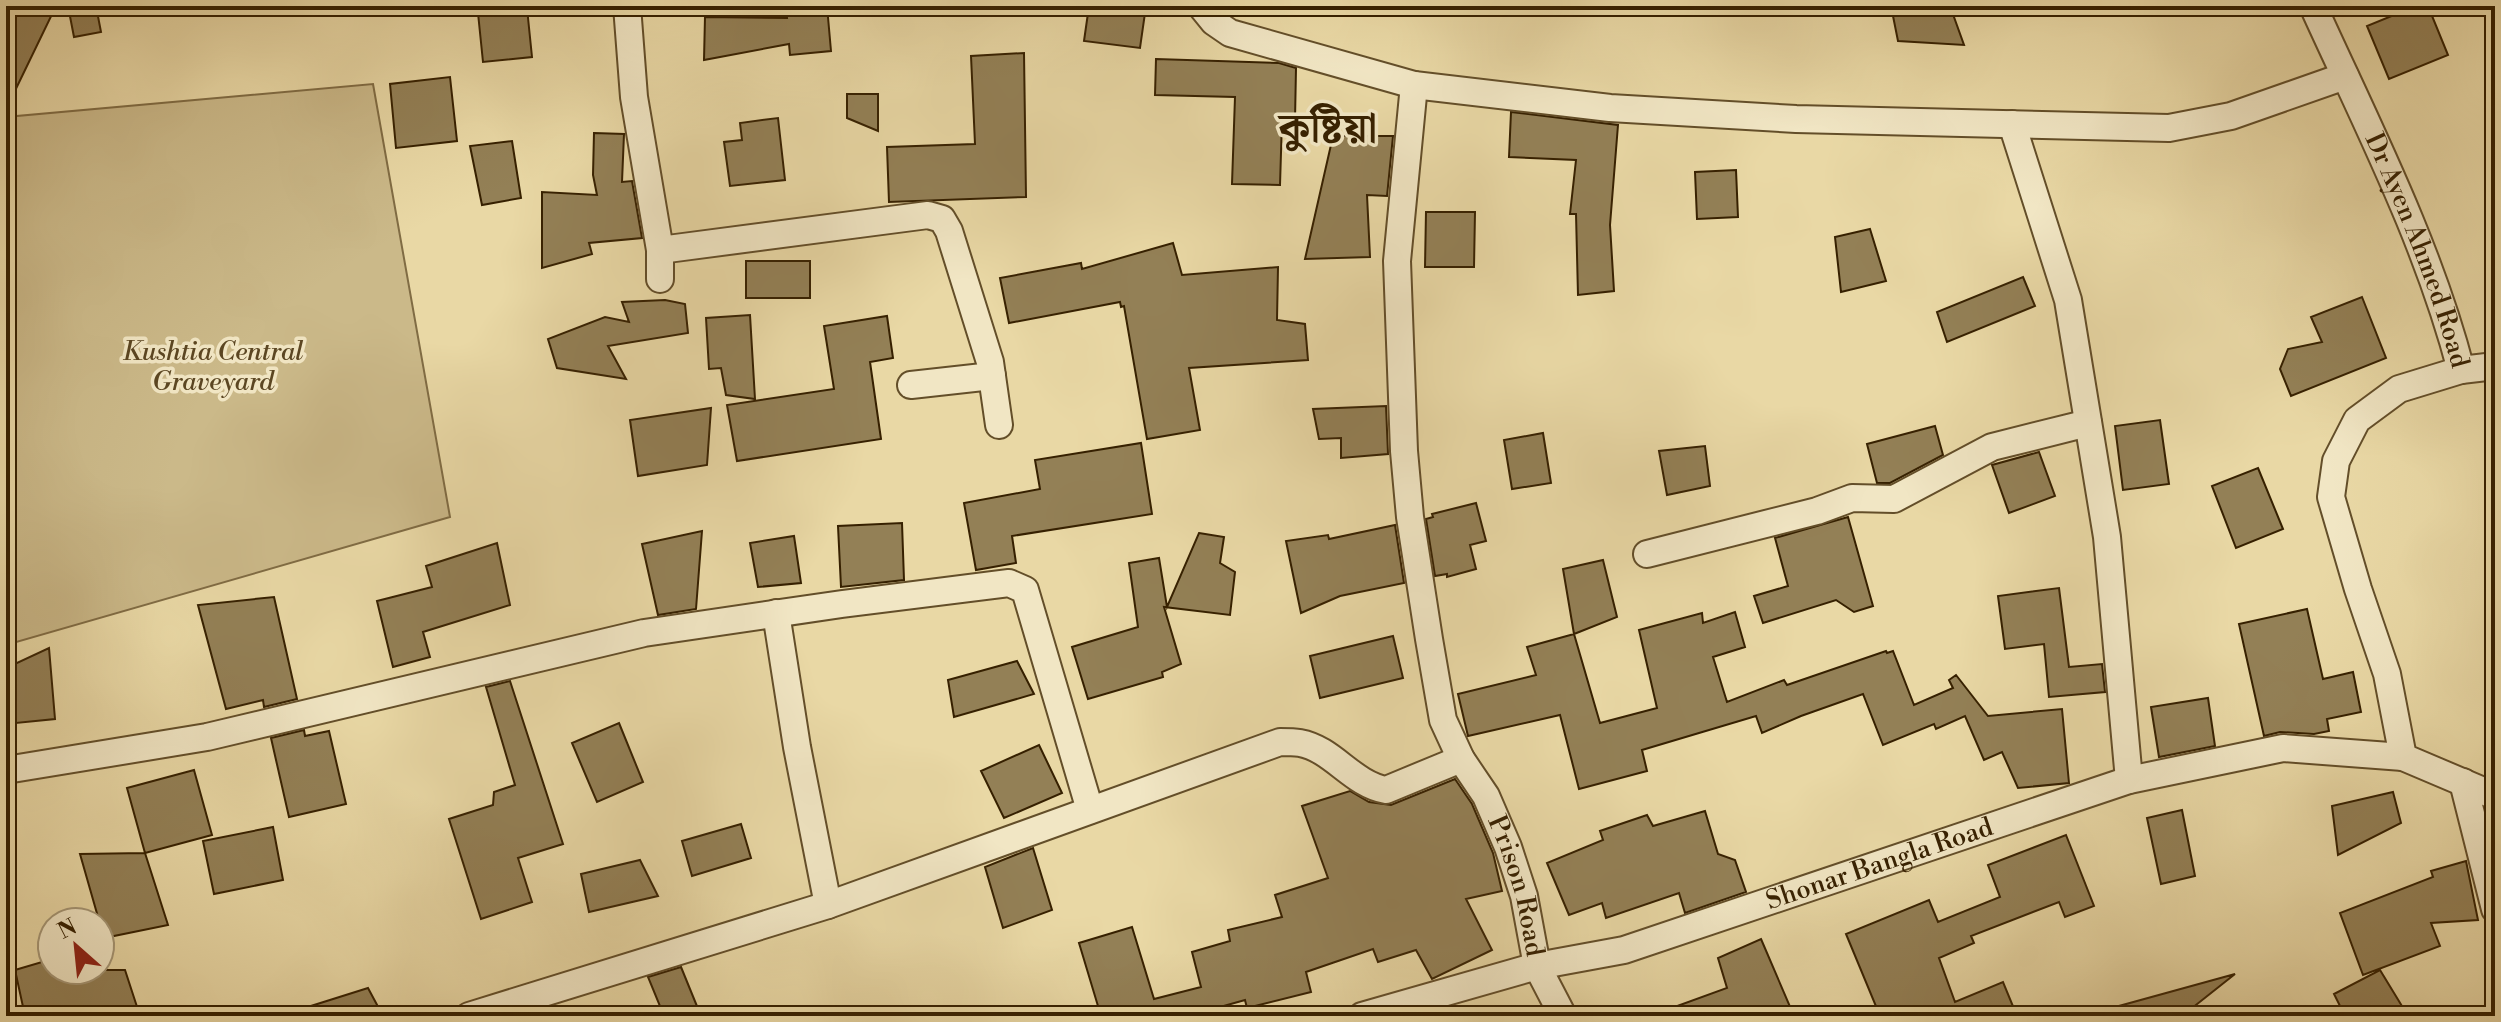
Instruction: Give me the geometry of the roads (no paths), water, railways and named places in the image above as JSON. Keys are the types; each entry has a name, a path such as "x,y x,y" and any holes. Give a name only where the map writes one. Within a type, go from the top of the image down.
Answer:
{"street":[{"path":"627,6 634,97 660,250 660,279"},
{"path":"1201,6 1214,22 1230,33 1414,85 1610,108 1796,119 2169,128 2231,116 2345,76"},
{"name":"Dr Ayen Ahmed Road","path":"2313,6 2414,228 2447,315 2461,370 2399,389 2357,420 2336,461 2331,497 2387,674 2403,757"},
{"name":"Prison Road","path":"1414,85 1397,261 1404,451 1410,517 1443,720 1461,759 1486,796 1508,847 1524,896 1537,966 1563,1016"},
{"path":"2012,124 2068,300 2107,537 2129,780"},
{"path":"660,250 928,215 942,219 990,362 999,425"},
{"path":"2461,370 2495,366"},
{"path":"911,385 992,376"},
{"path":"1647,554 1817,511 1852,498 1894,499 1992,447 2088,423"},
{"path":"6,770 207,737 644,633 1009,583 1025,590 1090,810"},
{"path":"776,613 797,747 828,905"},
{"path":"469,1016 828,905 1280,742 1303,743 1334,760 1347,773 1373,788 1386,790 1461,759"},
{"name":"Shonar Bangla Road","path":"1362,1016 1537,966 1624,950 2129,780 2283,748 2403,757"},
{"path":"2403,757 2495,796"},
{"path":"2463,782 2495,909"}],"district":[{"name":"কুষ্টিয়া","path":"1328,129"}],"park label":[{"name":"Kushtia Central Graveyard","path":"213,367"}]}
